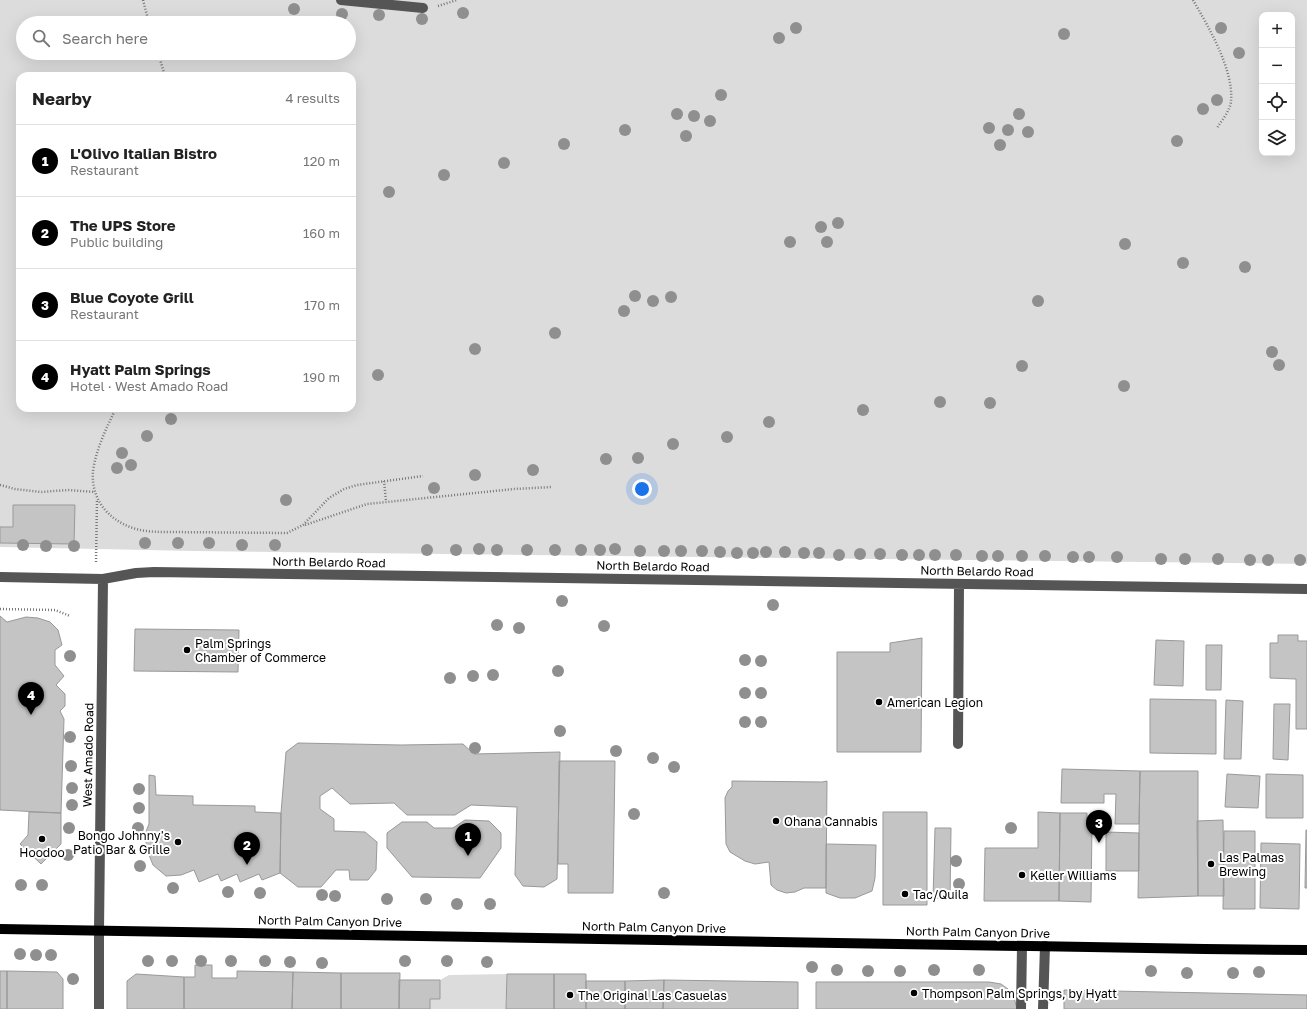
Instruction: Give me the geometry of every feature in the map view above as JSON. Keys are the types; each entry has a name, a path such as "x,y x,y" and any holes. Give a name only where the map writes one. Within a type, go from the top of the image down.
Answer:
{"main road":[{"name":"North Palm Canyon Drive","path":"0,929 1307,950"}],"street":[{"path":"341,0 423,8"},
{"name":"North Belardo Road","path":"0,577 99,579 136,573 154,572 1307,589"},
{"name":"West Amado Road","path":"99,579 99,1009"},
{"path":"958,744 959,584"},
{"path":"1022,946 1022,1009"},
{"path":"1043,1009 1045,946"}],"path":[{"path":"143,0 147,16"},
{"path":"1193,0 1215,41 1225,67 1229,84 1231,100 1228,110 1217,128"},
{"path":"160,60 164,72"},
{"path":"99,579 97,499 93,478 94,465 100,443 114,412"},
{"path":"303,525 329,498 336,493 357,485 423,476"},
{"path":"384,481 386,501"},
{"path":"0,485 14,489 42,492 68,490 95,492"},
{"path":"97,499 107,512 120,522 134,528 152,532 230,534 287,533 303,525 367,504 514,489 552,487"},
{"path":"0,609 55,610 70,616"}],"shaded area":[{"path":"0,0 1307,0 1307,564 195,551 0,547"},
{"path":"507,974 506,1009 430,1009 430,999 440,999 440,980 449,975"}],"building":[{"path":"13,505 75,505 74,544 0,543 0,527 13,527"},
{"path":"0,616 7,622 26,617 38,618 50,622 58,630 62,645 55,650 55,665 64,676 56,685 65,694 65,706 60,711 64,719 61,813 0,810"},
{"name":"Palm Springs Chamber of Commerce","path":"135,629 239,630 238,672 134,671"},
{"path":"1278,635 1298,635 1298,641 1307,641 1307,729 1296,729 1296,679 1270,678 1270,643 1278,643"},
{"name":"American Legion","path":"922,638 921,752 837,752 837,652 890,652 890,643"},
{"path":"1156,640 1184,641 1183,686 1154,685"},
{"path":"1206,645 1222,645 1221,690 1206,690"},
{"path":"1150,699 1216,700 1216,754 1150,753"},
{"path":"1226,700 1243,701 1241,759 1224,759"},
{"path":"1274,704 1290,704 1288,760 1273,759"},
{"path":"298,743 401,745 463,744 474,754 560,752 557,879 544,887 523,886 515,875 517,807 471,805 455,815 407,815 394,803 350,804 332,788 320,796 320,809 334,819 334,831 365,832 377,842 376,870 368,880 350,880 349,870 336,870 321,887 298,887 280,873 281,813 286,752"},
{"path":"559,761 615,761 613,893 568,893 568,864 558,864"},
{"path":"1062,769 1140,771 1139,824 1115,824 1116,794 1104,794 1104,803 1061,803"},
{"path":"1140,771 1198,771 1198,896 1138,898"},
{"path":"1227,774 1260,776 1258,808 1225,807"},
{"path":"1266,774 1303,775 1303,818 1266,818"},
{"path":"149,775 155,776 156,795 193,796 193,805 255,806 255,812 281,813 280,873 262,880 259,874 240,882 237,874 221,881 218,874 199,882 194,870 181,875 166,876 153,865 147,850 145,834 149,824"},
{"name":"Ohana Cannabis","path":"732,781 827,781 826,888 804,888 795,892 786,893 777,890 771,885 769,862 755,864 745,861 730,852 726,844 725,798 728,791 732,787"},
{"name":"Hoodoo","path":"29,812 61,813 61,844 41,864 20,844 28,835"},
{"path":"883,812 927,812 927,905 883,905"},
{"name":"Keller Williams","path":"1038,812 1060,813 1059,901 984,901 985,848 1038,848"},
{"path":"1060,813 1087,813 1087,823 1092,824 1091,902 1059,901"},
{"path":"465,820 489,821 501,833 501,848 480,878 412,877 387,848 387,833 402,822 427,822 434,828 453,828"},
{"name":"Las Palmas Brewing","path":"1223,820 1224,896 1198,896 1197,821"},
{"path":"935,828 951,828 950,899 933,898"},
{"path":"1306,830 1307,888 1305,888"},
{"path":"1224,831 1255,831 1255,909 1223,909"},
{"path":"1106,832 1139,833 1139,871 1106,871"},
{"path":"1261,843 1300,844 1299,909 1260,908"},
{"path":"826,844 876,845 875,878 872,891 855,898 840,898 826,893"},
{"path":"195,965 212,965 212,978 237,978 237,971 293,972 292,1009 184,1009 184,977 195,977"},
{"path":"0,971 7,971 7,1009 0,1009"},
{"path":"7,971 57,972 63,979 63,1009 7,1009"},
{"path":"293,972 341,973 341,1009 292,1009"},
{"path":"341,973 400,973 399,1009 341,1009"},
{"path":"136,974 184,977 184,1009 127,1009 127,981"},
{"path":"507,974 554,974 554,1009 506,1009"},
{"name":"The Original Las Casuelas","path":"554,974 586,974 586,1009 554,1009"},
{"path":"399,980 440,980 440,999 430,999 430,1009 399,1009"},
{"path":"664,980 663,1009 625,1009 625,981"},
{"path":"664,980 798,982 798,1009 663,1009"},
{"path":"586,981 625,981 625,1009 586,1009"},
{"name":"Thompson Palm Springs, by Hyatt","path":"816,982 989,982 1001,984 1008,989 1014,997 1017,1009 816,1009"},
{"name":"Thompson Palm Springs, by Hyatt","path":"1064,990 1307,995 1307,1009 1064,1009"}],"place":[{"name":"Palm Springs Chamber of Commerce","path":"187,650"},
{"name":"American Legion","path":"879,702"},
{"name":"Hyatt Palm Springs","path":"31,715"},
{"name":"Ohana Cannabis","path":"776,821"},
{"name":"Hoodoo","path":"42,839"},
{"name":"Bongo Johnny's Patio Bar & Grille","path":"178,842"},
{"name":"Blue Coyote Grill","path":"1099,843"},
{"name":"L'Olivo Italian Bistro","path":"468,856"},
{"name":"Las Palmas Brewing","path":"1211,864"},
{"name":"The UPS Store","path":"247,865"},
{"name":"Keller Williams","path":"1022,875"},
{"name":"Tac/Quila","path":"905,894"},
{"name":"Thompson Palm Springs, by Hyatt","path":"914,993"},
{"name":"The Original Las Casuelas","path":"570,995"}]}
